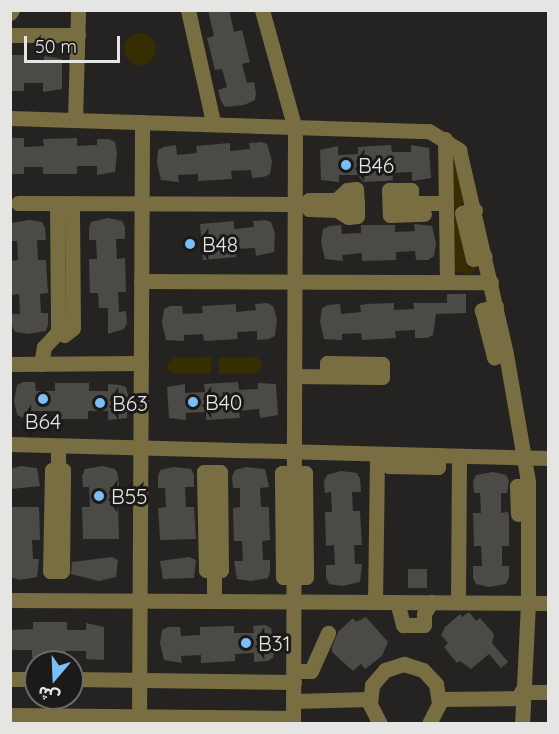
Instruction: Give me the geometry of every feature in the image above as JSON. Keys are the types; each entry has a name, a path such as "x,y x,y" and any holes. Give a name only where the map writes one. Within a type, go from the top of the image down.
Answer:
{"street":[{"path":"75,120 78,10"},
{"path":"188,10 212,117"},
{"path":"262,10 295,129 302,204 295,282 294,473"},
{"path":"10,35 78,35"},
{"path":"10,118 295,129 429,131 445,139 463,156 475,210 462,213 473,259 485,256 496,306 482,309 494,357 506,354 528,484 517,486 520,571 529,570 521,695 522,723"},
{"path":"139,719 142,122"},
{"path":"445,139 447,282"},
{"path":"18,203 302,204 309,200 336,200 347,190 356,189 357,203"},
{"path":"417,209 411,190 389,190 390,215 417,209 445,202"},
{"path":"41,364 44,347 59,331 65,203"},
{"path":"141,281 491,282"},
{"path":"10,364 141,363"},
{"path":"294,376 327,376"},
{"path":"10,444 549,458"},
{"path":"56,571 62,571 63,470 58,470 58,446"},
{"path":"375,602 383,454"},
{"path":"458,602 459,456"},
{"path":"212,472 220,472 221,570 214,570 214,601"},
{"path":"282,473 305,473 306,577 294,577 283,577 282,473"},
{"path":"10,715 293,721 294,577"},
{"path":"10,600 549,603"},
{"path":"397,602 403,625 424,625 431,602"},
{"path":"84,679 294,677 310,671 318,671 328,633"},
{"path":"380,723 369,699 372,685 381,673 404,664 427,673 436,684 439,699 429,723"},
{"path":"439,699 549,692"},
{"path":"294,701 369,699"}],"shaded area":[{"path":"140,33 151,38 156,49 151,60 140,65 129,60 124,49 129,38"},
{"path":"449,163 457,168 467,204 455,208 468,268 477,267 471,275 454,271"},
{"path":"211,357 211,374 173,374 168,369 168,363 174,358"},
{"path":"257,357 263,365 258,373 219,374 219,358"}],"building":[{"path":"208,10 229,10 234,32 242,30 250,62 242,64 247,83 254,82 256,93 255,100 244,105 225,107 221,101 218,90 227,87 222,69 215,70 207,38 214,36"},
{"path":"12,55 24,55 24,63 44,63 44,56 62,59 62,89 43,92 43,83 24,83 24,91 12,91"},
{"path":"12,138 24,138 24,147 44,146 43,139 77,138 77,146 97,145 97,139 109,139 115,142 117,153 115,172 97,175 97,166 77,166 77,174 43,174 43,167 24,167 24,174 12,174"},
{"path":"230,143 230,151 250,149 249,143 267,144 272,161 270,174 264,177 252,178 251,170 231,171 232,179 198,181 198,174 178,175 179,182 161,180 157,163 158,150 164,147 176,145 177,155 197,153 196,146"},
{"path":"391,145 392,152 411,152 411,145 429,148 431,178 412,181 412,172 392,173 393,180 385,181 363,182 358,175 339,175 339,182 321,180 320,150 338,146 338,155 358,154 358,147"},
{"path":"108,218 122,221 125,227 125,239 116,239 117,259 125,258 126,292 118,292 119,312 126,311 127,323 124,329 108,334 108,308 99,308 98,293 90,293 89,259 97,259 96,240 89,240 89,228 91,222"},
{"path":"29,220 42,222 45,228 46,240 37,240 38,260 46,260 48,293 40,294 41,313 48,313 48,324 46,331 28,334 15,332 12,326 12,314 20,314 19,294 12,295 10,261 18,260 17,241 10,241 10,230 12,223"},
{"path":"234,221 234,229 254,227 253,221 271,222 275,233 274,252 256,256 255,248 236,249 236,257 203,260 200,224"},
{"path":"414,224 432,226 436,243 434,256 428,260 416,260 415,251 396,252 396,260 362,261 362,253 342,255 343,261 325,259 321,242 323,229 329,226 341,225 342,234 361,233 361,225 395,225 395,232 415,231"},
{"path":"447,294 466,294 466,313 436,314 433,335 427,338 415,338 415,330 395,331 396,338 362,340 361,333 342,334 342,340 324,339 320,322 322,308 328,305 340,304 341,314 361,312 360,305 367,304 394,303 394,310 414,309 413,303 447,303"},
{"path":"267,303 273,306 277,319 275,336 269,339 257,340 257,331 237,332 238,339 204,341 203,334 184,335 184,341 166,340 162,323 164,309 170,306 182,306 183,314 203,313 202,306 236,304 236,312 256,310 255,304"},
{"path":"23,382 35,382 36,391 55,391 55,383 89,383 89,391 108,391 108,384 126,387 129,399 127,418 108,420 108,411 88,411 88,419 55,419 55,411 35,411 35,418 23,418 17,415 14,401 17,385"},
{"path":"238,382 239,390 258,389 258,383 276,384 278,415 260,418 259,409 239,411 240,418 206,420 206,412 186,413 186,420 169,418 167,387 185,384 185,393 205,392 204,384"},
{"path":"21,466 37,468 40,486 11,489 10,469"},
{"name":"B55","path":"102,466 115,469 118,475 119,487 110,487 110,506 118,506 119,539 83,539 82,507 90,507 89,487 83,487 82,476 85,469"},
{"path":"174,467 191,469 194,475 194,487 185,487 186,507 194,507 196,539 160,540 158,508 166,507 165,488 158,488 158,477 160,470"},
{"path":"246,467 265,469 269,487 260,488 261,507 269,507 270,540 262,541 263,560 270,560 270,572 268,578 251,581 237,579 234,561 243,561 242,541 234,541 233,508 240,507 240,488 233,488 232,477 235,470"},
{"path":"341,471 357,473 360,479 361,492 352,492 353,511 360,511 362,545 354,545 355,564 362,564 360,582 342,586 329,584 326,577 326,565 335,565 334,545 326,546 325,512 332,512 331,492 325,493 324,481 327,475"},
{"path":"493,472 506,475 509,481 507,493 501,493 501,513 508,512 509,517 509,546 502,546 502,566 509,566 509,577 506,584 489,587 476,584 473,578 473,566 482,566 481,546 474,546 473,513 481,513 480,493 474,493 473,482 476,475"},
{"path":"10,507 39,507 40,540 32,540 33,559 39,559 37,577 20,580 10,577"},
{"path":"112,557 118,560 116,577 99,581 71,574 72,562"},
{"path":"189,557 196,560 194,578 163,579 160,561"},
{"path":"408,569 427,569 427,588 408,588"},
{"path":"469,612 476,621 480,618 494,634 492,643 508,662 501,668 489,654 471,669 460,661 457,663 444,647 448,643 441,635 445,627 460,614 462,617"},
{"path":"366,617 388,642 382,656 365,669 361,664 353,671 332,652 332,647 338,632 353,618 356,622"},
{"path":"33,622 67,622 67,630 86,630 86,623 104,627 104,660 86,659 84,650 10,650 10,630 33,629"},
{"path":"265,625 271,628 275,645 273,658 267,661 254,662 254,653 235,654 235,661 201,663 201,655 181,656 182,663 164,660 160,643 162,630 168,627 180,627 181,636 200,635 200,627 234,626 234,633 254,633 253,626"}],"place":[{"name":"B46","path":"346,165"},
{"name":"B48","path":"190,244"},
{"name":"B64","path":"43,399"},
{"name":"B40","path":"193,402"},
{"name":"B63","path":"100,403"},
{"name":"B55","path":"99,496"},
{"name":"B31","path":"246,643"}]}
